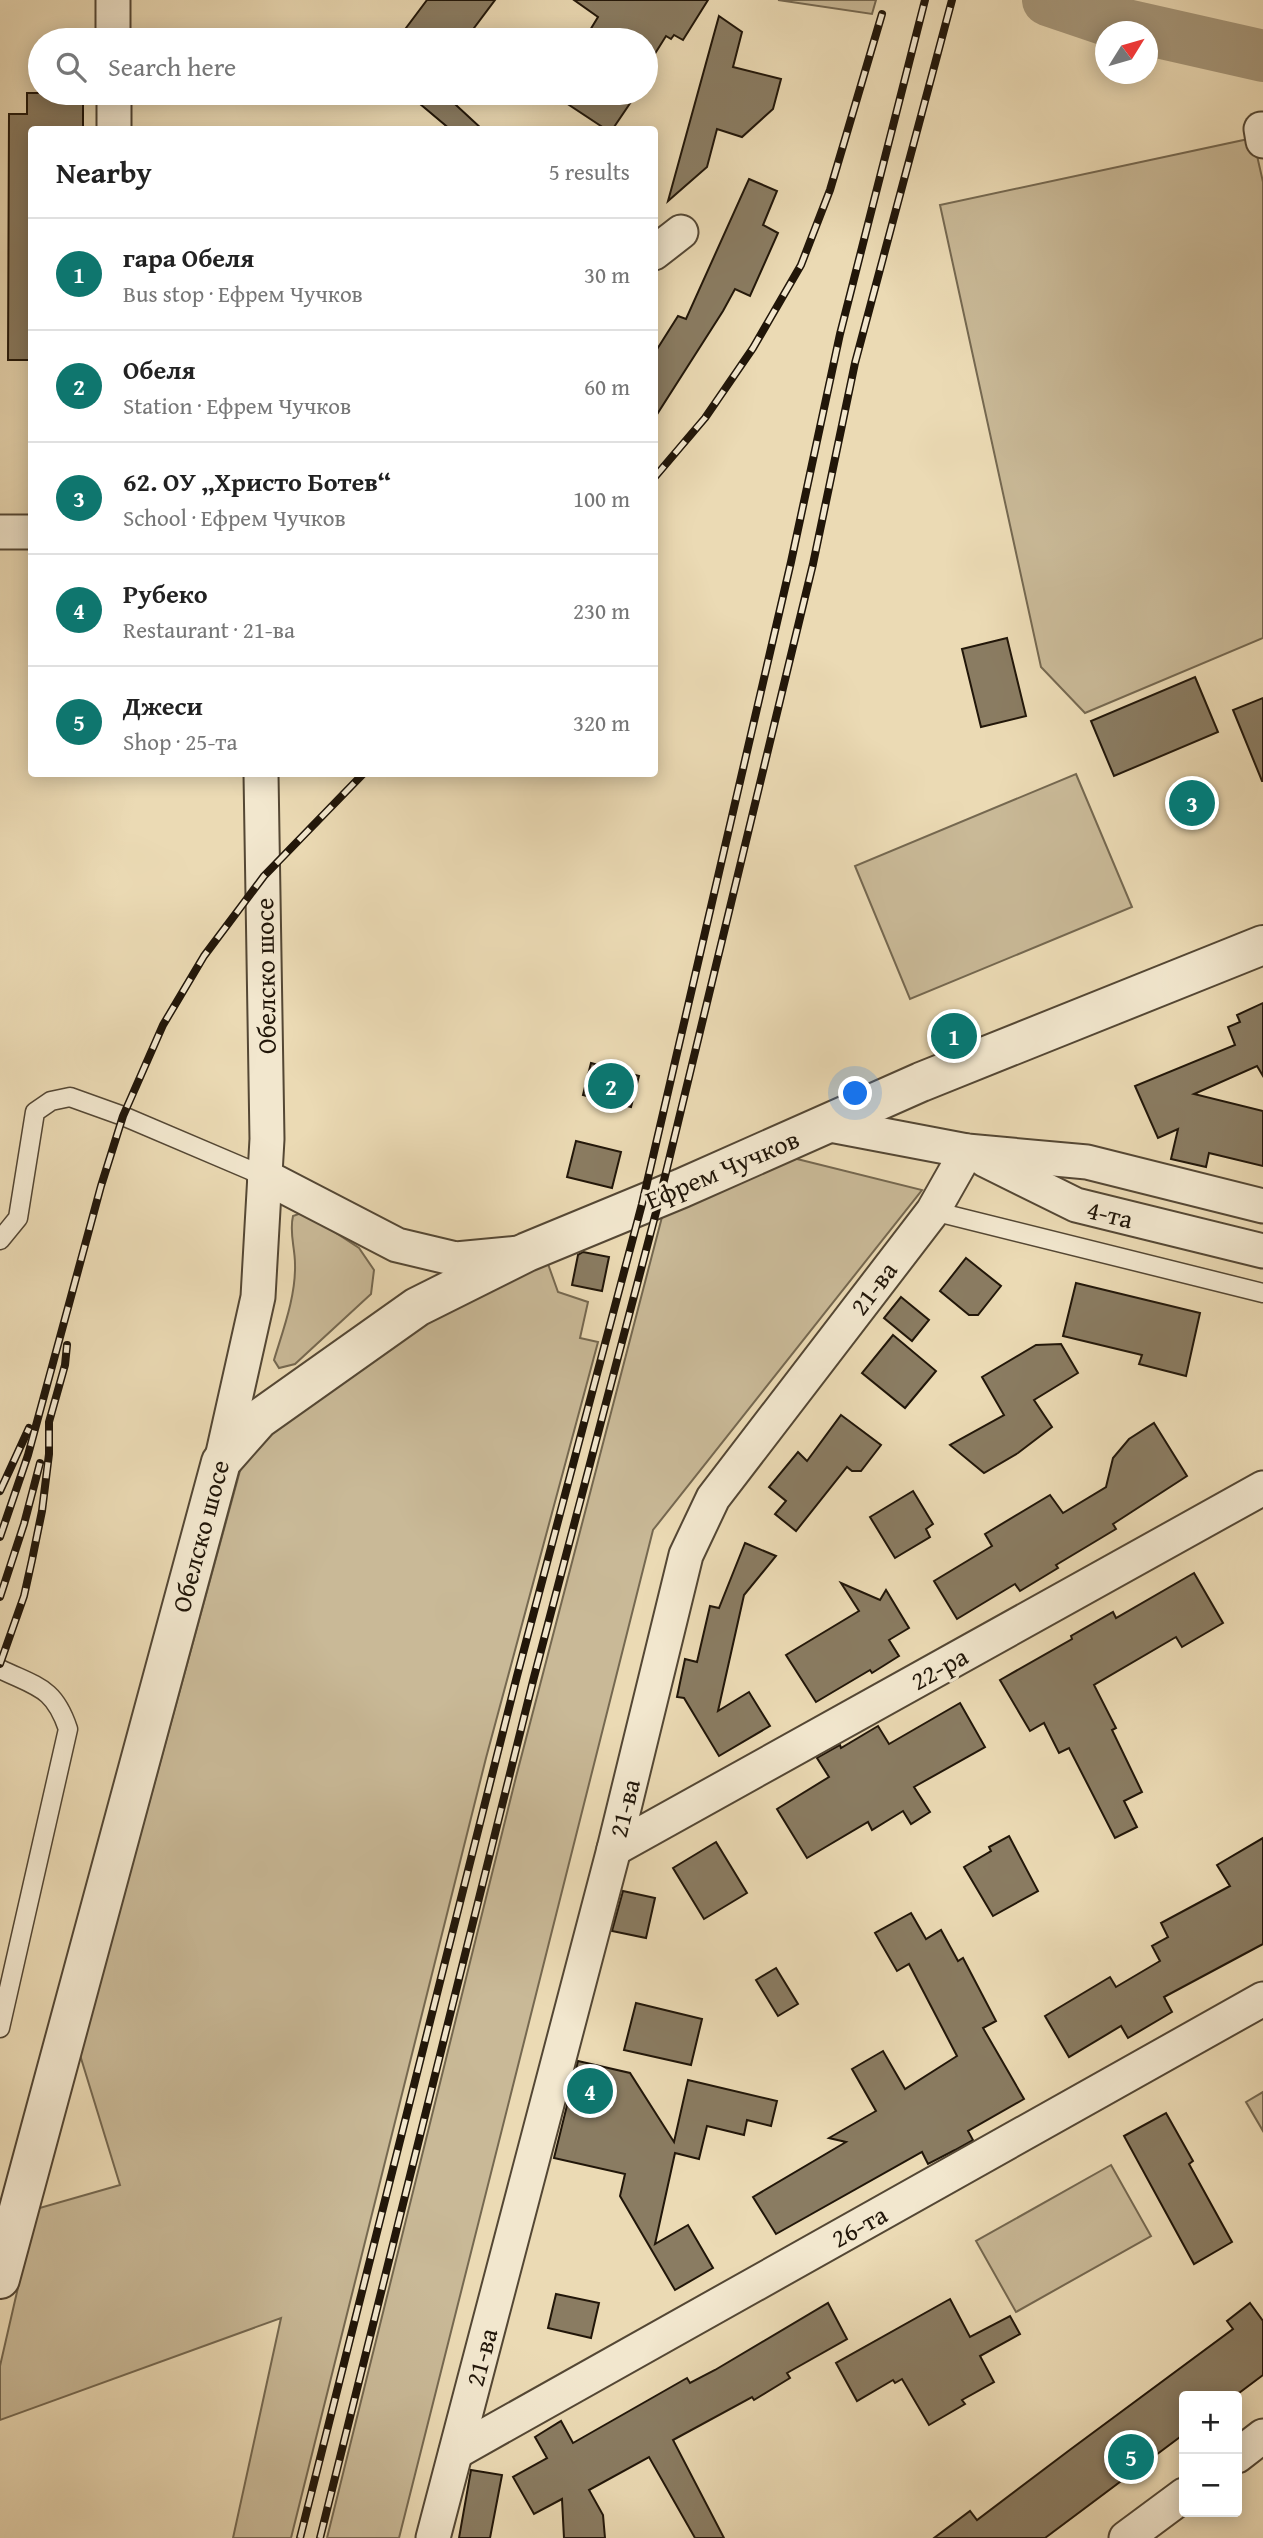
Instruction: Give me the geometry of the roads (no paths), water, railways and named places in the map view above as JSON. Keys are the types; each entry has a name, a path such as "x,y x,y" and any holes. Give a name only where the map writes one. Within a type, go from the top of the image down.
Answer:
{"street":[{"path":"113,0 113,28"},
{"path":"114,105 114,126"},
{"path":"658,250 681,232"},
{"path":"0,532 28,532"},
{"name":"Обелско шосе","path":"0,2278 221,1462 258,1297 267,1139 261,777"},
{"name":"Ефрем Чучков","path":"221,1462 259,1419 417,1307 527,1252 682,1188 921,1082 1263,945"},
{"name":"4-та","path":"825,1124 967,1151 1087,1162 1263,1206"},
{"name":"4-та","path":"967,1151 1076,1205 1263,1251"},
{"name":"21-ва","path":"433,2538 614,1849 686,1555 713,1497 933,1211 967,1151"},
{"path":"264,1176 397,1245 456,1259 527,1252"},
{"name":"22-ра","path":"614,1849 1263,1488"},
{"name":"26-та","path":"456,2452 1263,1999"},
{"path":"1240,2454 1263,2436"},
{"path":"1126,2538 1179,2499"}],"lane":[{"path":"0,1240 18,1218 35,1112 51,1101 69,1097 123,1116 264,1176"},
{"path":"933,1211 1263,1293"},
{"path":"0,1670 49,1693 61,1709 68,1729 0,2028"}],"waterway":[{"path":"1048,0 1113,22 1263,56"}],"railway":[{"path":"300,2538 517,1676 642,1204 791,562 840,334 925,0"},
{"path":"320,2538 533,1681 660,1197 813,564 855,363 952,0"},
{"path":"658,473 705,418 753,348 801,265 830,190 882,14"},
{"path":"0,1537 28,1455 101,1186 123,1116 163,1025 204,956 264,876 360,777"},
{"path":"0,1664 24,1596 32,1560 42,1511 49,1454 49,1422 65,1365 67,1345"},
{"path":"0,1491 29,1428"},
{"path":"0,1597 24,1524 40,1463"}],"place":[{"name":"62. ОУ „Христо Ботев“","path":"1192,803"},
{"name":"гара Обеля","path":"954,1036"},
{"name":"Обеля","path":"611,1086"},
{"name":"Рубеко","path":"590,2091"},
{"name":"Джеси","path":"1131,2457"}]}
